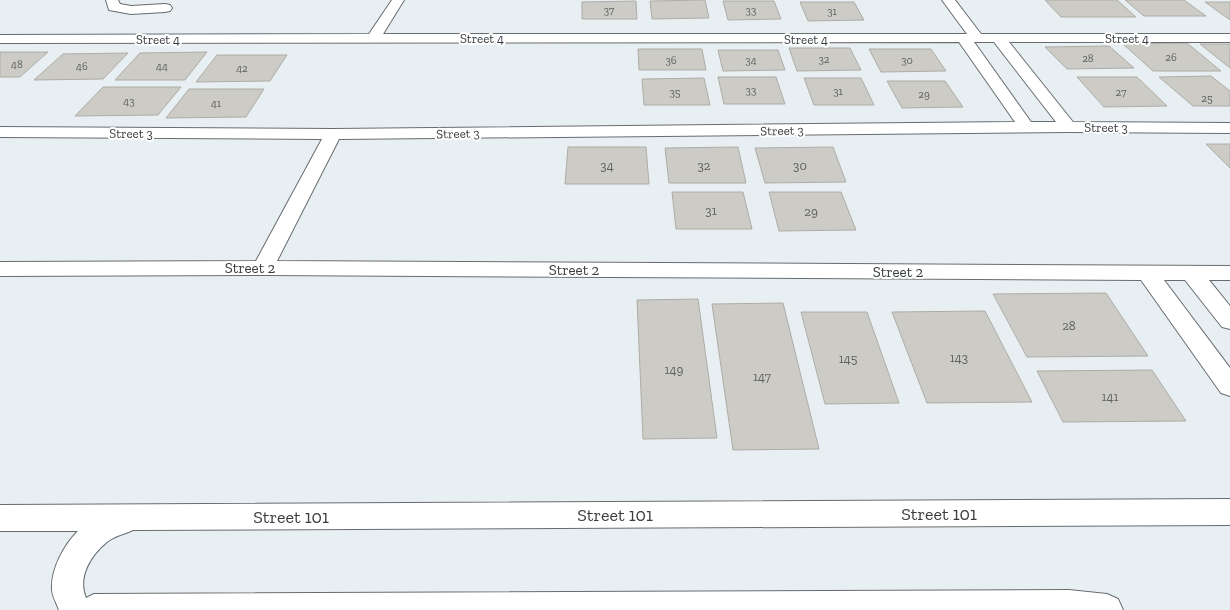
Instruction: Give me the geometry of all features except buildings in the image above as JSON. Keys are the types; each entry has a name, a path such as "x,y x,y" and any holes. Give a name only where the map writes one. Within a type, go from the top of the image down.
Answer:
{"street":[{"path":"112,0 114,7 131,10 170,4"},
{"path":"374,38 398,0"},
{"path":"948,0 1026,128"},
{"path":"132,39 170,4"},
{"name":"Street 4","path":"0,39 1230,38"},
{"path":"999,39 1068,127"},
{"name":"Street 3","path":"0,132 333,134 1068,127 1230,128"},
{"path":"263,268 333,134"},
{"name":"Street 2","path":"0,269 263,268 1148,274 1230,273"},
{"path":"1191,273 1230,321"},
{"path":"1148,274 1230,386"},
{"name":"Street 101","path":"0,518 1230,512"},
{"path":"75,610 67,590 70,568 82,547 98,531 134,517"},
{"path":"94,610 1069,605 1107,610"}]}
